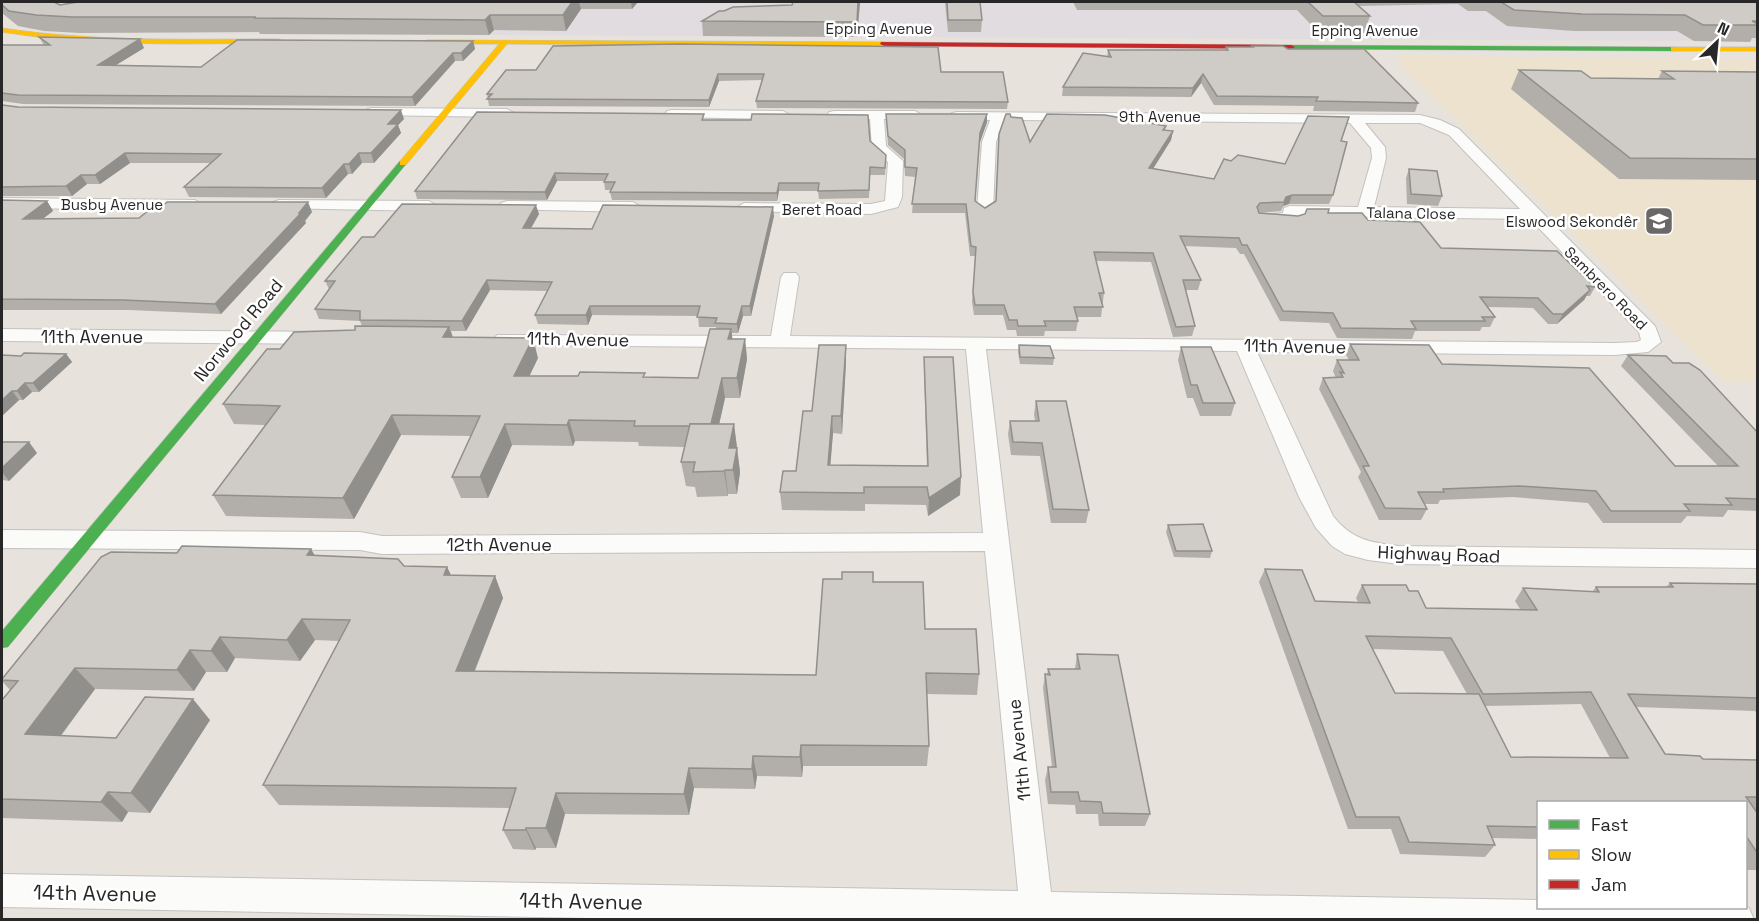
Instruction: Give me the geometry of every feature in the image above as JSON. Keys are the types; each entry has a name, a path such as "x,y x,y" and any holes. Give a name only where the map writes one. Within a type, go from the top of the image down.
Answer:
{"street":[{"path":"2,30 44,38 80,40 288,41"},
{"name":"Epping Avenue","path":"417,42 1758,49"},
{"name":"Norwood Road","path":"2,642 90,539 173,435 504,43"},
{"path":"362,112 523,113"},
{"path":"659,114 799,115"},
{"path":"821,115 925,116"},
{"name":"Beret Road","path":"731,208 871,209 891,204 894,197 896,161 879,148 877,115"},
{"name":"9th Avenue","path":"948,116 1420,119"},
{"path":"985,210 989,142 999,116"},
{"path":"1353,117 1378,147 1379,158 1365,212"},
{"name":"Sambrero Road","path":"1420,119 1454,132 1648,330 1651,336 1652,342 1641,348 1615,349"},
{"name":"Busby Avenue","path":"2,203 210,205"},
{"path":"268,205 444,206"},
{"path":"490,206 651,208"},
{"name":"Talana Close","path":"1264,218 1294,218 1290,211 1532,214"},
{"path":"780,341 790,277"},
{"name":"11th Avenue","path":"2,335 345,338"},
{"name":"11th Avenue","path":"489,339 1615,349"},
{"name":"11th Avenue","path":"975,344 1036,907"},
{"name":"Highway Road","path":"1244,345 1308,491 1328,528 1341,540 1354,547 1376,553 1399,555 1758,559"},
{"name":"12th Avenue","path":"2,538 360,541 382,545 996,542"},
{"name":"14th Avenue","path":"2,891 1737,920"}],"shaded area":[{"path":"2,2 1757,2 1758,41 94,33 31,29 2,9"},
{"name":"Elswood Sekondêr","path":"1402,56 1517,57 1538,60 1537,58 1757,59 1757,382 1723,381 1397,62"}],"building":[{"path":"2,2 54,2 60,5 78,2 572,2 563,15 490,15 485,20 72,17 9,11 2,5"},
{"path":"793,2 858,2 857,22 702,21 719,11 733,7 792,5"},
{"path":"947,2 980,2 982,20 948,20"},
{"path":"1308,2 1354,2 1370,16 1323,16"},
{"path":"1501,2 1758,2 1758,21 1752,21 1758,25 1703,25 1685,15 1582,14 1514,10"},
{"path":"39,37 140,39 98,65 201,67 237,40 473,41 461,53 453,53 412,97 18,95 2,93 2,45 50,45"},
{"path":"680,44 938,47 941,72 1003,72 1008,102 756,101 764,74 718,74 709,100 487,99 492,94 487,94 506,70 536,70 553,46"},
{"path":"1283,46 1288,49 1364,49 1418,103 1316,101 1318,97 1217,96 1203,74 1193,88 1063,87 1083,53 1111,57 1108,50 1228,50 1226,47"},
{"path":"1519,70 1581,71 1591,78 1674,79 1662,71 1758,72 1758,159 1630,158"},
{"path":"2,105 401,110 388,124 398,124 371,153 359,153 349,164 344,164 322,188 184,187 221,154 125,153 95,175 81,175 66,186 2,187"},
{"path":"477,112 704,114 702,120 751,120 752,114 868,115 870,141 886,155 885,168 870,167 869,190 818,191 819,183 779,183 777,193 610,192 615,182 604,182 608,174 555,173 545,192 415,191"},
{"path":"886,114 987,114 980,133 975,201 985,208 996,201 999,134 1006,114 1022,118 1030,142 1047,114 1105,115 1166,126 1163,130 1173,131 1149,168 1214,179 1224,159 1231,161 1238,155 1285,164 1308,116 1349,117 1341,141 1347,142 1333,195 1292,195 1286,197 1284,202 1260,203 1257,207 1259,213 1298,216 1305,214 1307,209 1329,209 1328,213 1362,213 1368,220 1420,222 1441,248 1557,251 1595,287 1587,286 1590,290 1563,314 1553,314 1538,298 1480,297 1495,317 1482,317 1485,321 1411,321 1416,329 1341,328 1333,313 1283,311 1247,245 1242,245 1239,238 1180,236 1201,280 1183,280 1195,326 1176,327 1153,253 1094,252 1104,293 1099,293 1103,307 1074,307 1078,321 1044,321 1046,326 1018,326 1017,320 1009,320 1004,305 975,305 973,292 976,247 971,246 966,204 912,204 917,168 905,167 905,150 888,136"},
{"path":"1409,169 1437,171 1442,196 1411,194"},
{"path":"2,200 47,201 23,219 139,218 149,210 158,210 167,202 308,202 299,213 301,213 215,304 123,300 2,299"},
{"path":"402,204 536,205 523,228 592,229 603,205 773,207 750,306 742,306 737,324 715,323 717,318 697,317 700,306 590,306 586,315 535,315 552,282 487,280 462,321 360,320 360,311 315,309 335,281 325,281 362,237 374,237"},
{"path":"355,326 449,327 443,337 533,338 514,376 578,376 580,372 645,373 643,377 698,378 710,329 731,329 728,339 745,339 737,378 722,378 711,424 634,426 635,421 569,420 567,425 505,424 480,477 452,477 480,416 392,415 343,498 213,495 280,406 223,404 267,349 280,349 294,332 355,330"},
{"path":"1350,344 1429,345 1442,364 1589,368 1675,466 1738,466 1628,355 1666,356 1673,363 1689,363 1700,370 1758,433 1758,499 1726,498 1732,505 1684,504 1690,511 1611,511 1596,491 1519,486 1418,492 1427,509 1385,508 1363,466 1369,466 1323,378 1343,377 1340,372 1344,373 1337,360 1359,360"},
{"path":"819,345 846,345 841,416 832,416 828,465 928,466 924,357 953,357 961,477 929,498 927,487 864,487 864,493 780,492 783,471 796,471 803,411 812,411"},
{"path":"1019,345 1050,346 1054,358 1020,357"},
{"path":"1181,347 1211,347 1235,403 1203,403 1197,385 1191,385"},
{"path":"24,353 66,354 33,383 25,383 2,400 2,355 21,356"},
{"path":"1036,401 1066,401 1089,510 1053,509 1042,443 1013,442 1010,421 1039,421"},
{"path":"690,424 734,424 729,448 737,448 733,470 693,472 695,462 681,462"},
{"path":"2,442 29,442 2,468"},
{"path":"1203,524 1212,551 1176,551 1168,525"},
{"path":"182,546 311,549 307,555 398,559 404,566 447,567 444,575 495,576 456,671 816,675 823,579 842,579 842,572 873,572 873,582 923,582 925,629 976,629 979,674 926,673 929,746 801,745 800,757 753,756 752,769 689,768 684,794 556,793 546,828 503,830 516,788 263,785 350,620 302,619 287,640 220,637 211,651 190,650 177,670 75,668 25,734 116,738 145,697 193,699 131,793 108,792 101,802 2,799 2,700 18,681 2,679 101,557 111,552 177,553"},
{"path":"1265,569 1302,570 1315,601 1370,603 1362,585 1406,585 1409,591 1418,591 1426,608 1537,610 1523,588 1599,592 1596,587 1673,587 1670,583 1758,584 1758,698 1628,694 1665,754 1700,756 1703,759 1758,760 1758,797 1746,797 1758,814 1758,854 1747,838 1747,801 1537,801 1537,827 1487,826 1495,845 1409,842 1399,817 1356,817","holes":["1366,636 1451,638 1483,694 1591,692 1628,758 1511,757 1479,694 1395,693"]},
{"path":"1077,654 1118,655 1150,814 1103,813 1101,802 1080,801 1078,792 1051,792 1048,767 1056,767 1045,674 1050,675 1048,669 1080,669"}],"traffic: fast":[{"path":"1291,47 1674,49"},
{"path":"2,642 403,163"}],"traffic: slow":[{"path":"2,30 105,41 279,41"},
{"path":"430,42 884,44"},
{"path":"403,163 504,43"},
{"path":"1674,49 1758,49"}],"traffic: jam":[{"path":"884,44 1291,47"}],"place":[{"name":"Elswood Sekondêr","path":"1659,221"}]}
